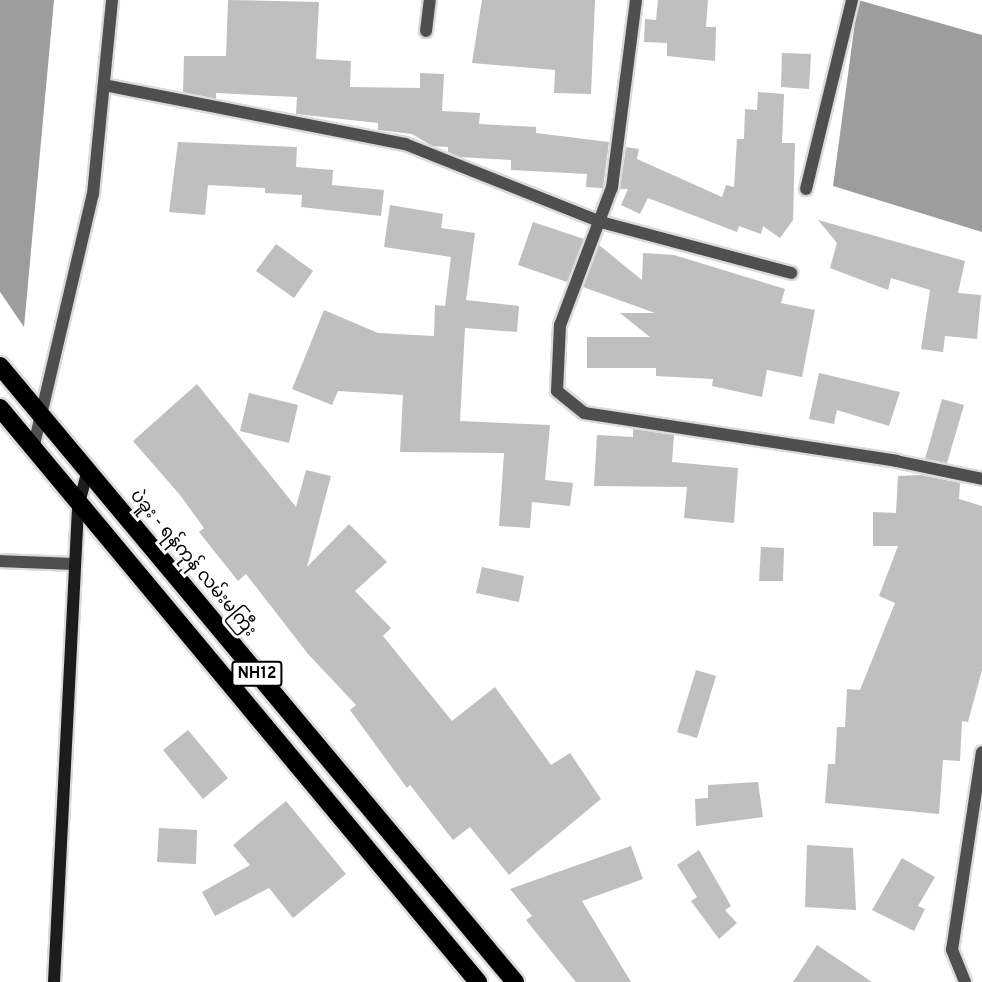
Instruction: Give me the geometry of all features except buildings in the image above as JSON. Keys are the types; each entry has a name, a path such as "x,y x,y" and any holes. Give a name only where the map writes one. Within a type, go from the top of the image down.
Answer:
{"highway":[{"name":"ပဲခူး - ရန်ကုန် လမ်းမကြီး","path":"0,366 514,982"},
{"name":"NH12","path":"0,408 78,507 478,982"}],"street":[{"path":"33,448 93,194 112,0"},
{"path":"426,31 430,0"},
{"path":"636,0 612,187 601,222 560,325 556,391 584,413 897,461 982,479"},
{"path":"806,189 852,0"},
{"path":"104,85 405,144 601,222 791,273"},
{"path":"54,982 78,507 87,473"},
{"path":"0,561 75,564"},
{"path":"964,982 952,950 982,752"}],"shaded area":[{"path":"0,0 54,0 24,327 0,292"},
{"path":"858,0 982,35 982,232 833,186"}]}
